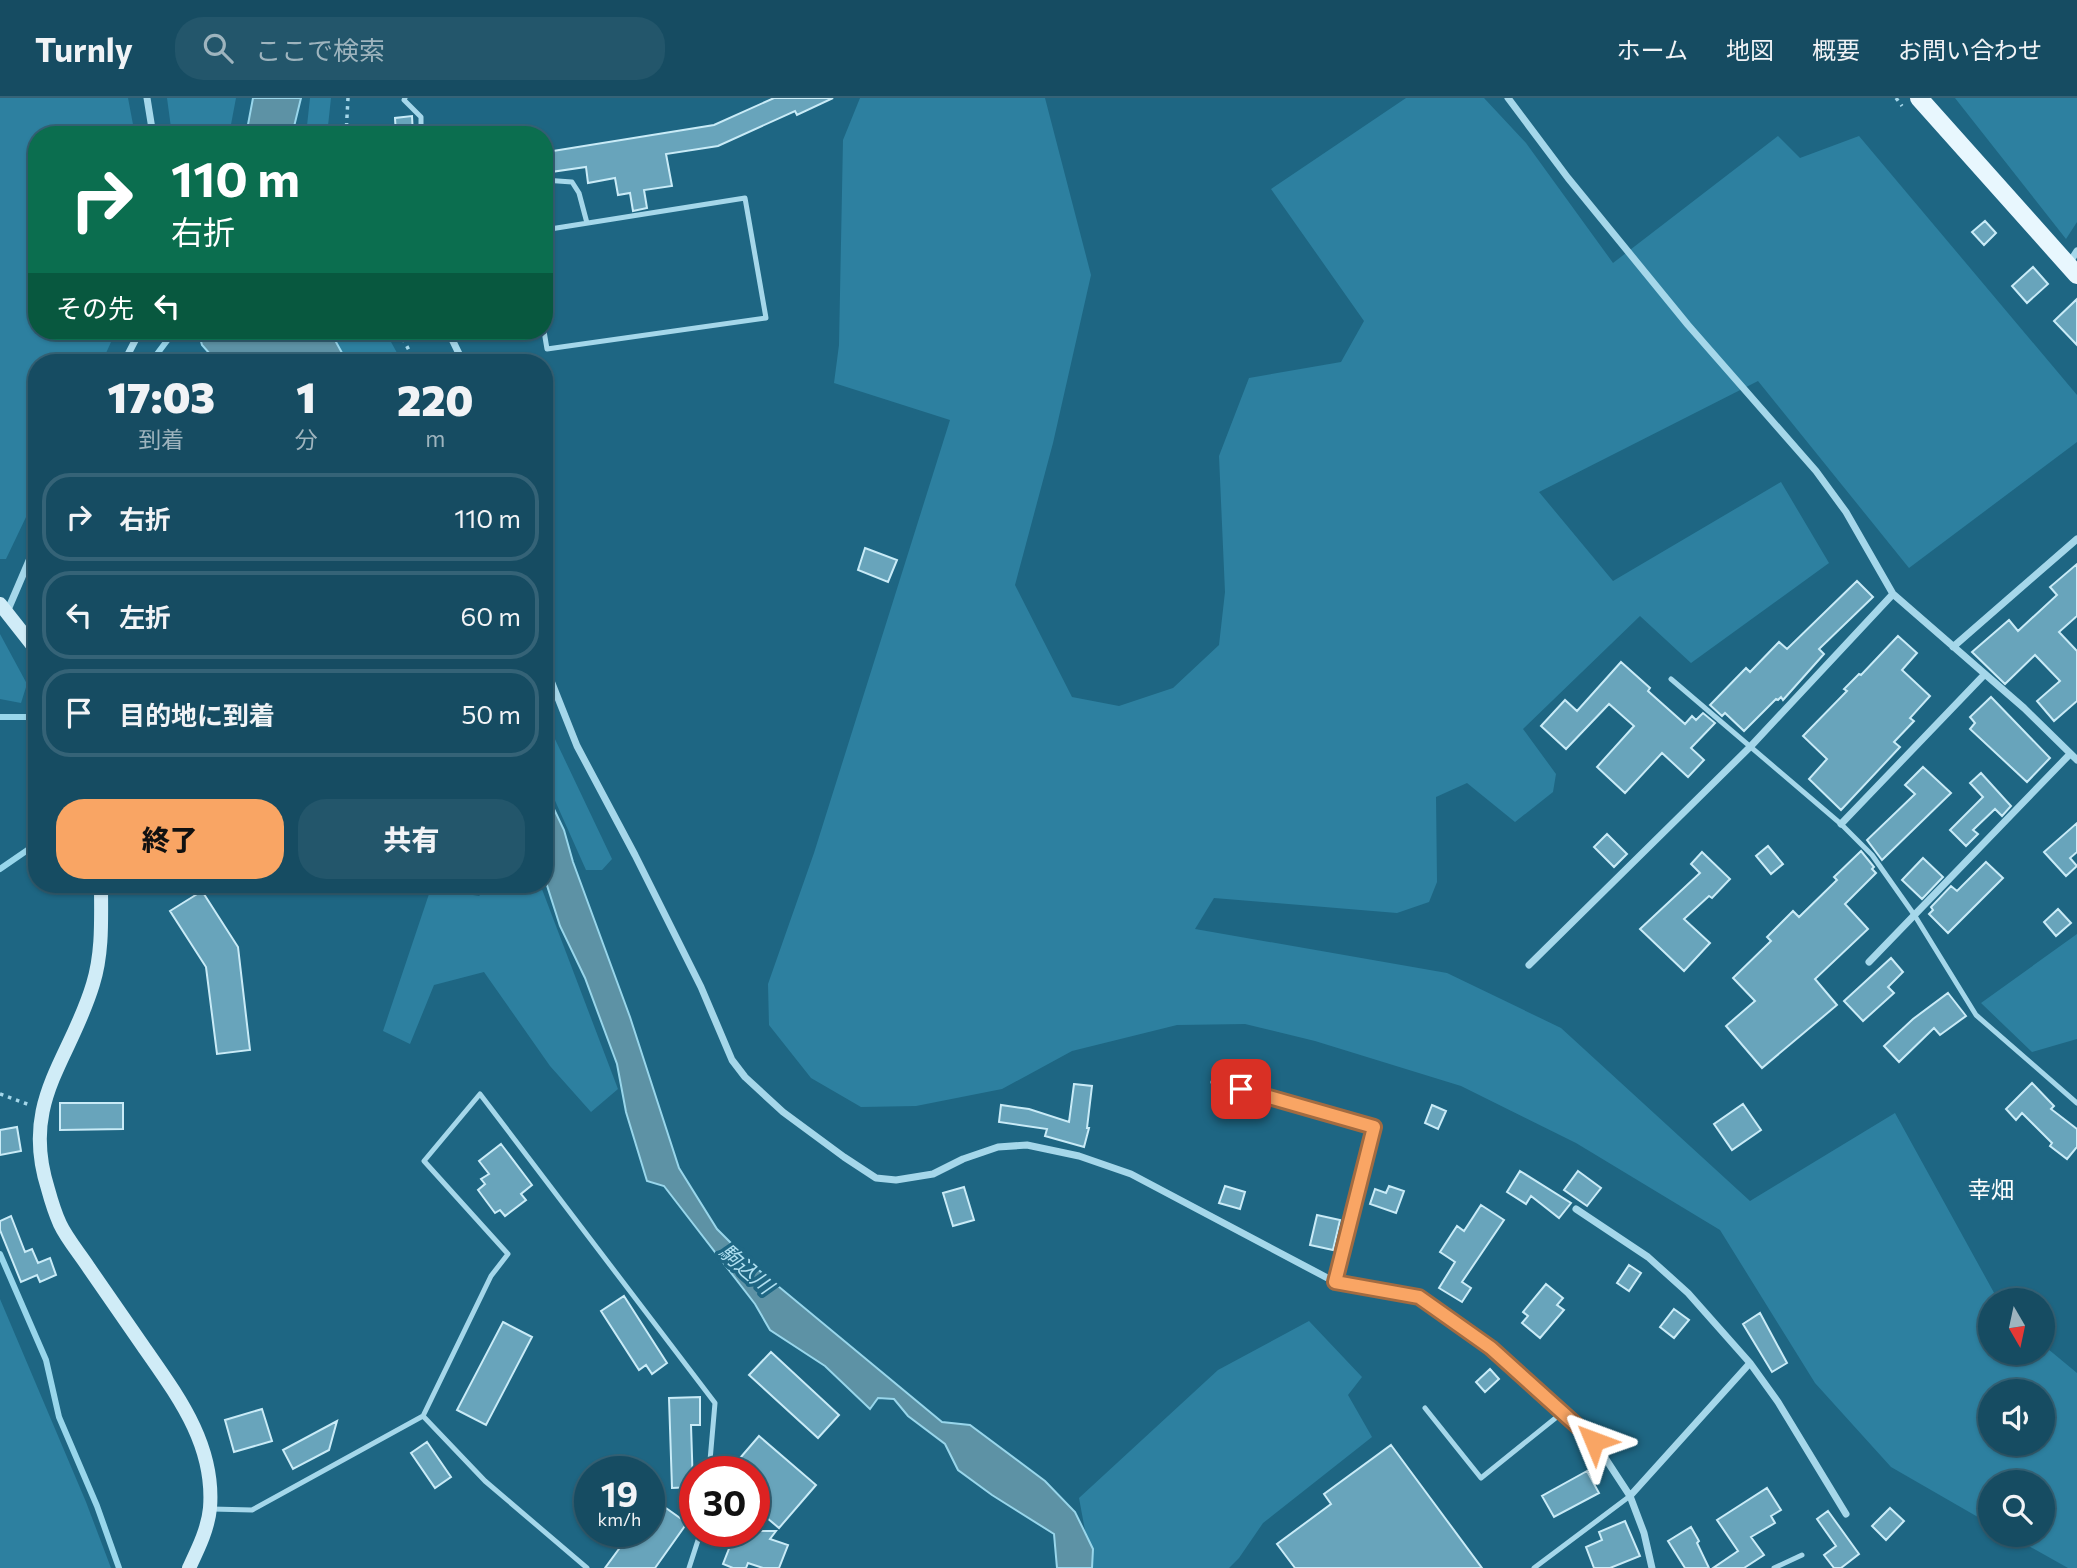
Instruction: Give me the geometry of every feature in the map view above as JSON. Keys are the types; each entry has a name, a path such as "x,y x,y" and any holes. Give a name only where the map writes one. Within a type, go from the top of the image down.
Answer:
{"main road":[{"path":"1919,98 2074,264"}],"street":[{"path":"147,98 152,126"},
{"path":"1508,98 1568,178 1688,325 1816,471 1846,512 1893,594 1984,676 2024,708 2077,760"},
{"path":"1953,647 2077,539"},
{"path":"28,559 3,608 28,640"},
{"path":"1529,965 1751,746 1893,594"},
{"path":"1841,824 1984,676"},
{"path":"553,686 577,746 689,963 732,1059 745,1077 783,1112 876,1178 896,1180 933,1174 963,1159 998,1147 1027,1144 1079,1156 1131,1174 1335,1282 1419,1297 1491,1348 1594,1441 1630,1496 1644,1533 1652,1568"},
{"path":"1869,962 2070,754"},
{"path":"101,893 101,937 94,982 76,1028 58,1062 41,1110 38,1145 47,1186 61,1226 185,1406 204,1450 209,1477 210,1509 203,1537 189,1568"},
{"path":"1214,1082 1374,1127 1335,1282"},
{"path":"1576,1209 1648,1256 1688,1293 1750,1363 1778,1402 1846,1514"},
{"path":"1630,1496 1750,1363"}],"lane":[{"path":"405,98 421,117 421,126"},
{"path":"553,181 572,182 579,193 587,223"},
{"path":"546,340 547,349 766,318 745,198 553,229"},
{"path":"1671,679 1841,824 1872,855 1915,916 1976,1015 2077,1103"},
{"path":"210,1509 252,1510 423,1416 491,1276 508,1254 424,1161 480,1094 715,1402 710,1456"},
{"path":"1425,1408 1481,1478 1563,1412"},
{"path":"423,1416 485,1481 587,1568"},
{"path":"1534,1568 1630,1496"},
{"path":"689,1568 696,1547"},
{"path":"1774,1568 1802,1555"}],"path":[{"path":"346,126 348,98"},
{"path":"0,1094 41,1110"}],"shaded area":[{"path":"0,98 128,98 133,126 28,126 28,340 112,340 106,354 28,354 28,513 6,559 0,559"},
{"path":"167,98 236,98 231,126 171,126"},
{"path":"310,98 331,98 328,126 307,126"},
{"path":"860,98 1045,98 1091,275 1053,443 1015,585 1072,697 1119,706 1173,688 1219,645 1225,592 1219,456 1249,378 1341,362 1364,321 1271,189 1406,98 1484,98 1526,143 1613,263 1778,136 1800,158 1859,136 2077,395 2077,442 1909,568 1758,381 1539,492 1613,581 1781,482 1829,563 1691,663 1640,616 1523,729 1556,774 1553,792 1515,822 1467,783 1436,797 1437,882 1429,902 1397,913 1214,898 1195,929 1447,973 1561,1028 1750,1201 1895,1113 1991,1288 1978,1288 1978,1365 2055,1365 2055,1355 2077,1373 2077,1568 2068,1568 2030,1547 2055,1547 2055,1470 1978,1470 1978,1517 1891,1467 1815,1383 1720,1230 1576,1143 1461,1086 1315,1041 1245,1024 1177,1025 1072,1051 1002,1089 916,1106 861,1107 811,1078 769,1025 768,984 814,853 950,420 834,383 839,345 843,140"},
{"path":"1955,98 2077,98 2077,222 2066,239"},
{"path":"332,340 390,340 398,354 338,354"},
{"path":"0,634 27,684 21,703 0,699"},
{"path":"553,735 612,859 602,870 586,870 553,796"},
{"path":"429,893 479,896 482,893 543,893 618,1089 591,1112 550,1066 484,972 434,985 410,1044 383,1031"},
{"path":"2077,934 2077,1039 2032,1052 1981,1003"},
{"path":"0,1299 86,1502 111,1568 0,1568"},
{"path":"1309,1321 1362,1377 1348,1395 1372,1437 1263,1523 1229,1568 1092,1568 1079,1498 1218,1370"}],"water":[{"path":"253,98 301,98 294,126 248,126"},
{"path":"201,340 335,340 343,354 210,354"},
{"name":"駒込川","path":"553,807 564,830 573,862 630,1017 679,1168 717,1229 755,1267 942,1422 970,1425 1045,1481 1075,1512 1093,1549 1092,1568 1057,1568 1054,1534 958,1470 945,1444 908,1416 894,1399 878,1398 870,1409 825,1366 770,1330 755,1304 664,1186 647,1181 626,1112 617,1064 585,978 560,926 549,893 553,893"}],"building":[{"path":"774,98 833,98 797,115 795,111 718,146 666,154 672,186 644,190 647,208 633,211 630,193 618,195 615,178 588,183 586,167 553,172 553,151 714,125"},
{"path":"412,116 413,126 395,126 395,118"},
{"path":"1985,221 1996,233 1984,245 1972,232"},
{"path":"2033,267 2048,284 2027,303 2012,286"},
{"path":"2077,299 2077,345 2054,321"},
{"path":"865,548 897,560 888,582 858,570"},
{"path":"2077,564 2077,616 2059,632 2077,651 2077,701 2054,721 2037,701 2060,681 2035,655 2005,684 1972,652 2009,620 2018,631 2057,595 2050,587"},
{"path":"1857,581 1873,597 1819,649 1824,654 1783,700 1781,697 1776,699 1744,731 1725,713 1722,716 1710,705 1746,668 1750,672 1779,642 1787,649"},
{"path":"1898,636 1917,653 1902,670 1930,696 1910,718 1914,721 1894,742 1900,747 1841,810 1809,779 1827,759 1803,736 1847,691 1844,689"},
{"path":"1621,662 1685,724 1692,716 1696,720 1703,713 1715,723 1691,748 1704,760 1688,777 1662,753 1625,793 1597,767 1634,726 1609,704 1566,749 1541,726 1565,700 1577,711"},
{"path":"1991,697 2050,758 2027,782 1970,729 1975,723 1970,717"},
{"path":"1923,767 1951,793 1882,860 1867,840 1915,794 1905,785"},
{"path":"1981,773 2011,806 2002,816 1995,809 1973,830 1978,834 1966,846 1950,830 1983,797 1970,783"},
{"path":"2077,823 2077,852 2070,858 2077,866 2066,876 2044,852"},
{"path":"1607,834 1627,854 1614,867 1594,847"},
{"path":"1768,846 1783,864 1771,874 1756,856"},
{"path":"1861,851 1876,873 1845,904 1868,929 1815,979 1837,1005 1762,1068 1726,1026 1755,1001 1733,978 1771,941 1767,937 1793,911 1799,917 1837,880 1834,877"},
{"path":"1702,852 1730,879 1712,898 1709,896 1684,919 1710,943 1684,971 1640,929 1700,873 1691,864"},
{"path":"1923,858 1943,877 1922,899 1902,880"},
{"path":"1986,862 2003,878 1948,933 1929,914 1933,910 1931,907 1951,886 1957,891"},
{"path":"199,893 203,893 238,947 250,1050 217,1054 206,967 170,911"},
{"path":"2058,909 2071,923 2056,936 2044,922"},
{"path":"1891,958 1903,972 1888,987 1894,993 1863,1021 1844,1001"},
{"path":"1948,993 1966,1016 1940,1035 1934,1028 1899,1062 1884,1046 1913,1019"},
{"path":"2032,1083 2054,1106 2051,1109 2077,1129 2077,1147 2067,1159 2050,1146 2052,1143 2022,1113 2016,1120 2006,1109"},
{"path":"1074,1084 1092,1086 1089,1128 1084,1147 1045,1136 1047,1129 999,1122 1001,1105 1029,1109 1069,1122"},
{"path":"60,1103 123,1103 123,1129 60,1130"},
{"path":"1743,1104 1761,1130 1732,1150 1714,1124"},
{"path":"1432,1105 1446,1111 1438,1129 1425,1123"},
{"path":"17,1127 21,1151 0,1155 0,1130"},
{"path":"501,1144 532,1185 521,1194 526,1200 505,1216 500,1210 495,1213 478,1190 485,1184 481,1179 489,1174 479,1161"},
{"path":"1520,1171 1571,1203 1559,1218 1531,1196 1526,1204 1507,1192"},
{"path":"1578,1171 1601,1188 1587,1206 1564,1190"},
{"path":"1225,1186 1245,1192 1240,1209 1219,1203"},
{"path":"1389,1186 1404,1191 1396,1213 1370,1204 1375,1189 1386,1193"},
{"path":"964,1187 974,1220 953,1226 943,1193"},
{"path":"1481,1205 1504,1220 1462,1282 1471,1288 1462,1302 1439,1288 1455,1262 1440,1252 1457,1226 1464,1231"},
{"path":"1317,1215 1340,1220 1333,1250 1310,1245"},
{"path":"11,1216 25,1252 32,1249 38,1263 50,1258 56,1275 40,1282 37,1275 21,1282 0,1230 0,1221"},
{"path":"1629,1265 1641,1273 1629,1291 1617,1283"},
{"path":"1546,1284 1563,1298 1557,1305 1564,1310 1540,1338 1522,1323 1528,1316 1523,1312"},
{"path":"624,1296 667,1363 652,1374 646,1365 639,1370 601,1311"},
{"path":"1674,1309 1689,1320 1674,1338 1660,1327"},
{"path":"1760,1313 1787,1363 1772,1372 1743,1324"},
{"path":"503,1322 532,1337 486,1425 457,1410"},
{"path":"771,1352 839,1415 818,1438 749,1375"},
{"path":"1490,1369 1499,1379 1485,1392 1476,1382"},
{"path":"700,1397 700,1425 691,1425 692,1456 679,1456 679,1488 672,1488 669,1398"},
{"path":"262,1409 272,1441 234,1452 225,1420"},
{"path":"337,1421 329,1450 293,1469 283,1450"},
{"path":"759,1436 816,1485 779,1528 770,1520 770,1456 742,1456"},
{"path":"427,1442 451,1477 435,1488 411,1453"},
{"path":"1391,1445 1482,1568 1295,1568 1277,1544 1331,1504 1324,1494"},
{"path":"1587,1471 1599,1493 1554,1517 1542,1496"},
{"path":"1767,1488 1781,1510 1771,1516 1775,1523 1751,1537 1764,1555 1744,1568 1713,1568 1738,1551 1717,1520"},
{"path":"665,1507 679,1517 679,1534 655,1568 605,1568 620,1547 665,1547"},
{"path":"1890,1508 1904,1521 1886,1540 1872,1526"},
{"path":"1828,1511 1859,1554 1841,1568 1834,1568 1824,1555 1836,1546 1817,1519"},
{"path":"1625,1521 1640,1556 1610,1568 1594,1568 1586,1547 1602,1540 1599,1532"},
{"path":"1691,1527 1709,1568 1685,1568 1668,1541"},
{"path":"770,1539 788,1545 779,1568 763,1568 748,1563 746,1568 733,1568 723,1564 730,1547 770,1547"}],"waterway":[{"path":"157,354 168,340"},
{"path":"0,717 28,717"},
{"path":"0,869 28,850"},
{"path":"0,1254 46,1360 59,1417 97,1506 119,1568"}],"district":[{"name":"幸畑","path":"1991,1189"}],"route":[{"path":"1241,1089 1374,1127 1335,1282 1419,1297 1491,1348 1594,1441"}]}
